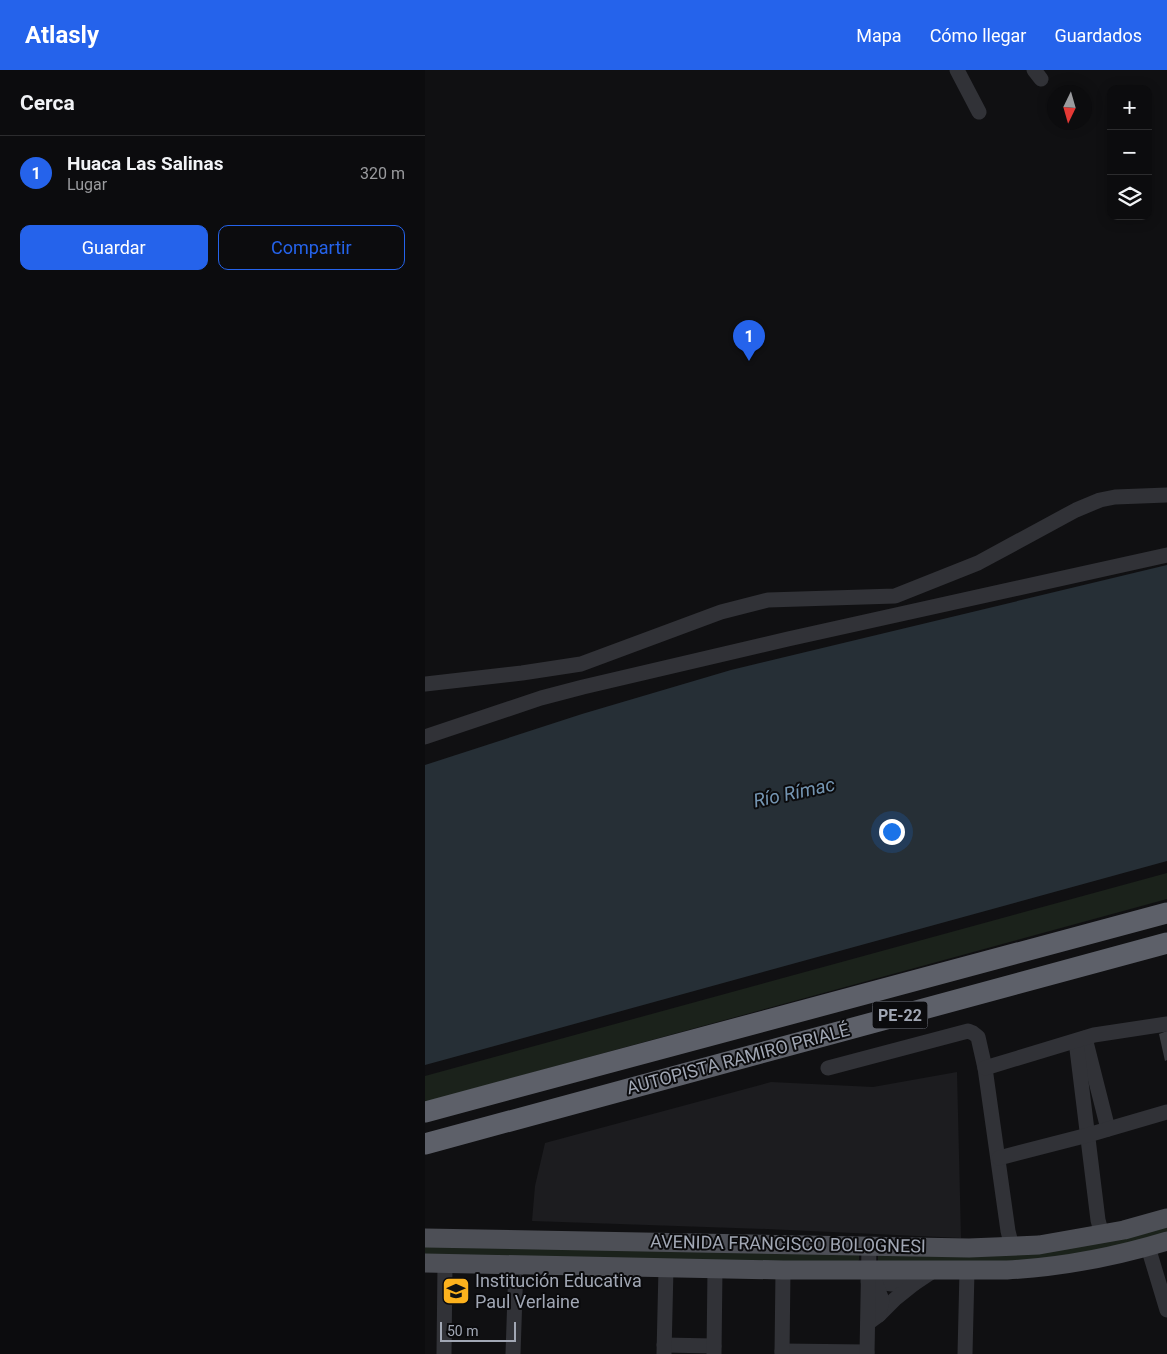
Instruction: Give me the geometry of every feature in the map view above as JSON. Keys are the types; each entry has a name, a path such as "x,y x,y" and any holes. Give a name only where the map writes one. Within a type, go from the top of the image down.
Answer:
{"highway":[{"name":"AUTOPISTA RAMIRO PRIALÉ","path":"425,1112 1167,913"},
{"name":"AUTOPISTA RAMIRO PRIALÉ","path":"425,1144 1167,943"}],"main road":[{"name":"AVENIDA FRANCISCO BOLOGNESI","path":"425,1238 969,1248 1012,1247 1039,1245 1102,1235 1167,1218"},
{"name":"AVENIDA FRANCISCO BOLOGNESI","path":"425,1263 783,1270 871,1278 933,1271 967,1272 1042,1268 1089,1261 1167,1241"}],"street":[{"path":"957,70 979,112"},
{"path":"425,684 581,664 721,612 768,600 895,596 978,563 1076,510 1100,500 1115,497 1167,495"},
{"path":"425,737 541,698 788,638 1167,555"},
{"path":"985,1068 1081,1039 1167,1024"},
{"path":"828,1068 968,1031 978,1037 985,1068 1008,1231 1012,1247"},
{"path":"1081,1039 1107,1130"},
{"path":"1081,1039 1088,1135 1098,1220 1102,1235"},
{"path":"999,1158 1107,1130 1167,1112"},
{"path":"783,1270 782,1353 867,1353 873,1319 869,1246"},
{"path":"1148,1247 1167,1310"},
{"path":"443,1354 445,1264"},
{"path":"513,1354 515,1265"},
{"path":"666,1268 664,1349 714,1350 715,1269"},
{"path":"873,1319 895,1298 933,1271"},
{"path":"965,1354 967,1272"},
{"path":"871,1278 892,1284 915,1283"}],"shaded area":[{"path":"1167,873 1167,899 425,1102 425,1076"},
{"path":"957,1072 961,1238 532,1221 535,1186 545,1143 771,1082 873,1087"},
{"path":"1167,1222 1167,1238 1063,1261 878,1263 878,1254 970,1252"},
{"path":"425,1240 859,1251 859,1260 854,1266 425,1259"},
{"name":"Institución Educativa Paul Verlaine","path":"448,1277 464,1277 464,1305 448,1305"}],"water":[{"name":"Río Rímac","path":"1167,565 1167,861 425,1065 425,765 582,714 731,670"}],"building":[{"path":"1167,1031 1167,1060 1165,1061 1159,1034"}],"place":[{"name":"Huaca Las Salinas","path":"749,361"},
{"name":"Institución Educativa Paul Verlaine","path":"456,1291"}]}
